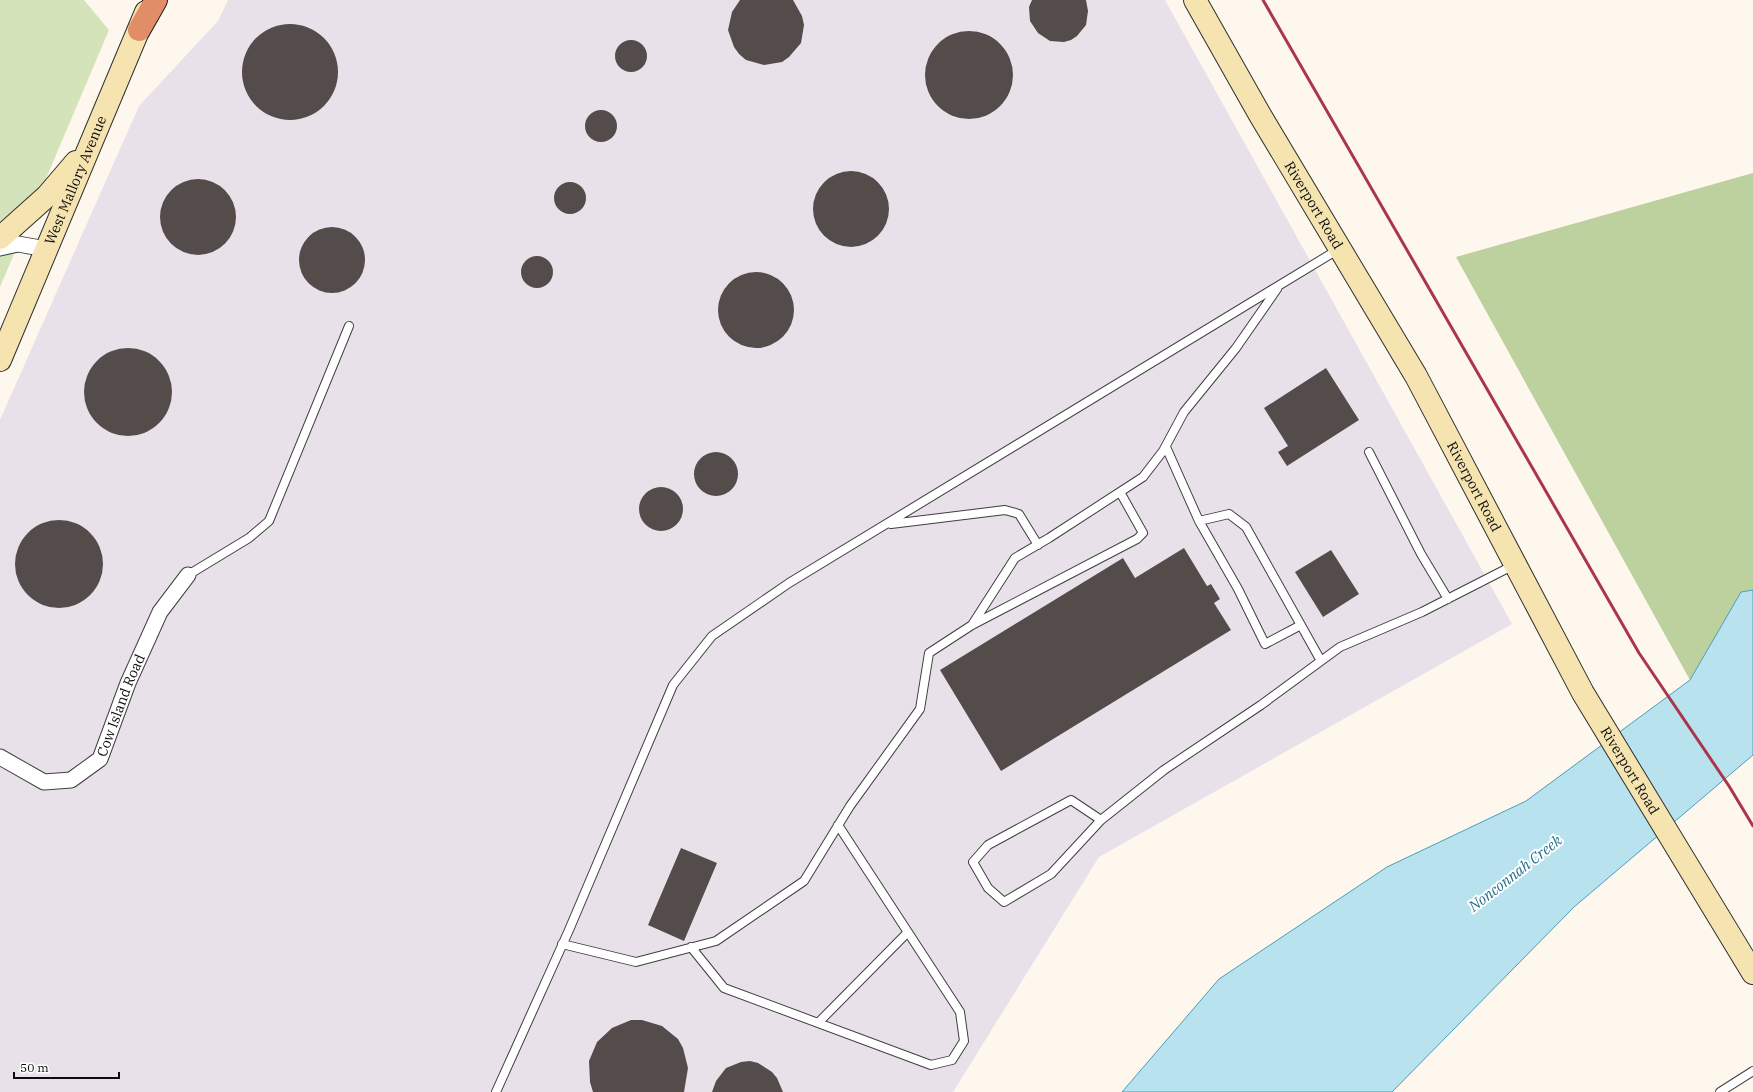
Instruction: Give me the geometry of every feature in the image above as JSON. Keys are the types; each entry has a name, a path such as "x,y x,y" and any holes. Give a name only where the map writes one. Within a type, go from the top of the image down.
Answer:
{"highway":[{"path":"139,30 141,0"},
{"path":"139,30 156,0"}],"main road":[{"name":"West Mallory Avenue","path":"0,360 151,0"},
{"name":"Riverport Road","path":"1195,0 1260,115 1416,376 1583,693 1753,973"},
{"path":"0,238 47,196 89,148"}],"street":[{"path":"0,248 18,244 46,249"},
{"name":"Cow Island Road","path":"0,757 44,782 71,780 100,759 128,683 160,612 188,575"}],"lane":[{"path":"496,1092 562,944 673,685 712,636 789,583 1340,248"},
{"path":"972,625 1015,558 1143,478 1166,447 1184,412 1236,348 1279,286"},
{"path":"188,575 249,538 269,521 349,326"},
{"path":"1166,447 1199,521 1238,589 1265,644 1301,625"},
{"path":"1369,452 1421,554 1448,599"},
{"path":"562,944 636,962 716,941 804,881 838,825 920,709 929,653 972,625 1137,539 1143,533 1120,492"},
{"path":"886,525 1005,510 1019,514 1038,545"},
{"path":"1199,521 1229,514 1246,528 1321,660"},
{"path":"1101,820 1071,800 988,845 973,862 988,888 1004,902 1052,874 1101,820 1164,770 1261,706 1340,647 1422,612 1515,564"},
{"path":"691,947 724,988 931,1065 952,1060 964,1041 960,1012 838,825"},
{"path":"818,1023 908,932"},
{"path":"1720,1092 1753,1070"}],"shaded area":[{"path":"228,0 1165,0 1512,624 1099,857 953,1092 0,1092 0,420 139,106 218,21"}],"green space":[{"path":"0,0 84,0 109,30 0,287"},
{"path":"1753,173 1753,590 1741,592 1690,680 1456,257"}],"water":[{"name":"Nonconnah Creek","path":"1753,590 1753,755 1574,907 1392,1092 1122,1092 1219,979 1387,867 1526,801 1690,680 1741,592"}],"building":[{"path":"740,0 793,0 802,16 804,25 801,43 789,57 782,62 764,65 746,60 739,54 734,47 728,30 732,12"},
{"path":"1032,0 1086,0 1088,11 1086,25 1077,36 1071,40 1064,42 1050,41 1038,33 1030,21 1029,7"},
{"path":"290,24 308,28 317,32 324,38 330,45 334,54 338,72 334,90 330,99 324,106 317,112 308,116 290,120 272,116 263,112 256,106 250,99 246,90 242,72 246,54 250,45 256,38 263,32 272,28"},
{"path":"969,31 986,35 1000,44 1009,58 1013,75 1009,92 1000,106 986,115 969,119 952,115 938,106 929,92 925,75 929,58 938,44 952,35"},
{"path":"631,40 640,43 644,47 647,56 644,65 640,69 631,72 622,69 618,65 615,56 618,47 622,43"},
{"path":"601,110 610,113 614,117 617,126 614,135 610,139 601,142 592,139 588,135 585,126 588,117 592,113"},
{"path":"851,171 865,174 878,182 886,195 889,209 886,223 878,236 865,244 851,247 837,244 824,236 816,223 813,209 816,195 824,182 837,174"},
{"path":"190,179 206,179 219,185 230,196 236,209 234,232 219,249 206,255 190,255 177,249 162,232 160,225 160,209 166,196 183,181"},
{"path":"570,182 579,185 583,189 586,198 583,207 579,211 570,214 561,211 557,207 554,198 557,189 561,185"},
{"path":"332,227 345,230 355,237 362,247 365,260 362,273 355,283 345,290 332,293 319,290 309,283 302,273 299,260 302,247 309,237 319,230"},
{"path":"537,256 546,259 550,263 553,272 550,281 546,285 537,288 528,285 524,281 521,272 524,263 528,259"},
{"path":"756,272 770,275 783,283 791,296 794,310 791,324 783,337 770,345 756,348 742,345 729,337 721,324 718,310 721,296 729,283 742,275"},
{"path":"128,348 145,352 159,361 168,375 172,392 168,409 159,423 145,432 128,436 111,432 97,423 88,409 84,392 88,375 97,361 111,352"},
{"path":"1326,368 1359,420 1287,466 1278,452 1288,446 1264,408"},
{"path":"712,452 720,452 732,458 738,470 738,478 732,490 720,496 712,496 700,490 694,478 694,470 700,458"},
{"path":"657,487 665,487 677,493 683,505 683,513 677,525 665,531 657,531 645,525 639,513 639,505 645,493"},
{"path":"59,520 76,524 90,533 99,547 103,564 99,581 90,595 76,604 59,608 42,604 28,595 19,581 15,564 19,547 28,533 42,524"},
{"path":"1184,548 1207,586 1211,584 1220,599 1214,603 1231,630 1001,771 940,670 1123,558 1135,578"},
{"path":"1331,550 1359,594 1323,617 1295,572"},
{"path":"681,848 717,863 684,941 648,925"},
{"path":"631,1020 642,1020 662,1026 678,1039 683,1048 688,1068 684,1092 593,1092 590,1082 589,1061 597,1042 612,1028"},
{"path":"750,1061 758,1063 772,1072 777,1078 783,1092 712,1092 716,1081 726,1068 741,1062"}],"railway":[{"path":"1263,0 1639,653 1729,786 1753,826"}]}
